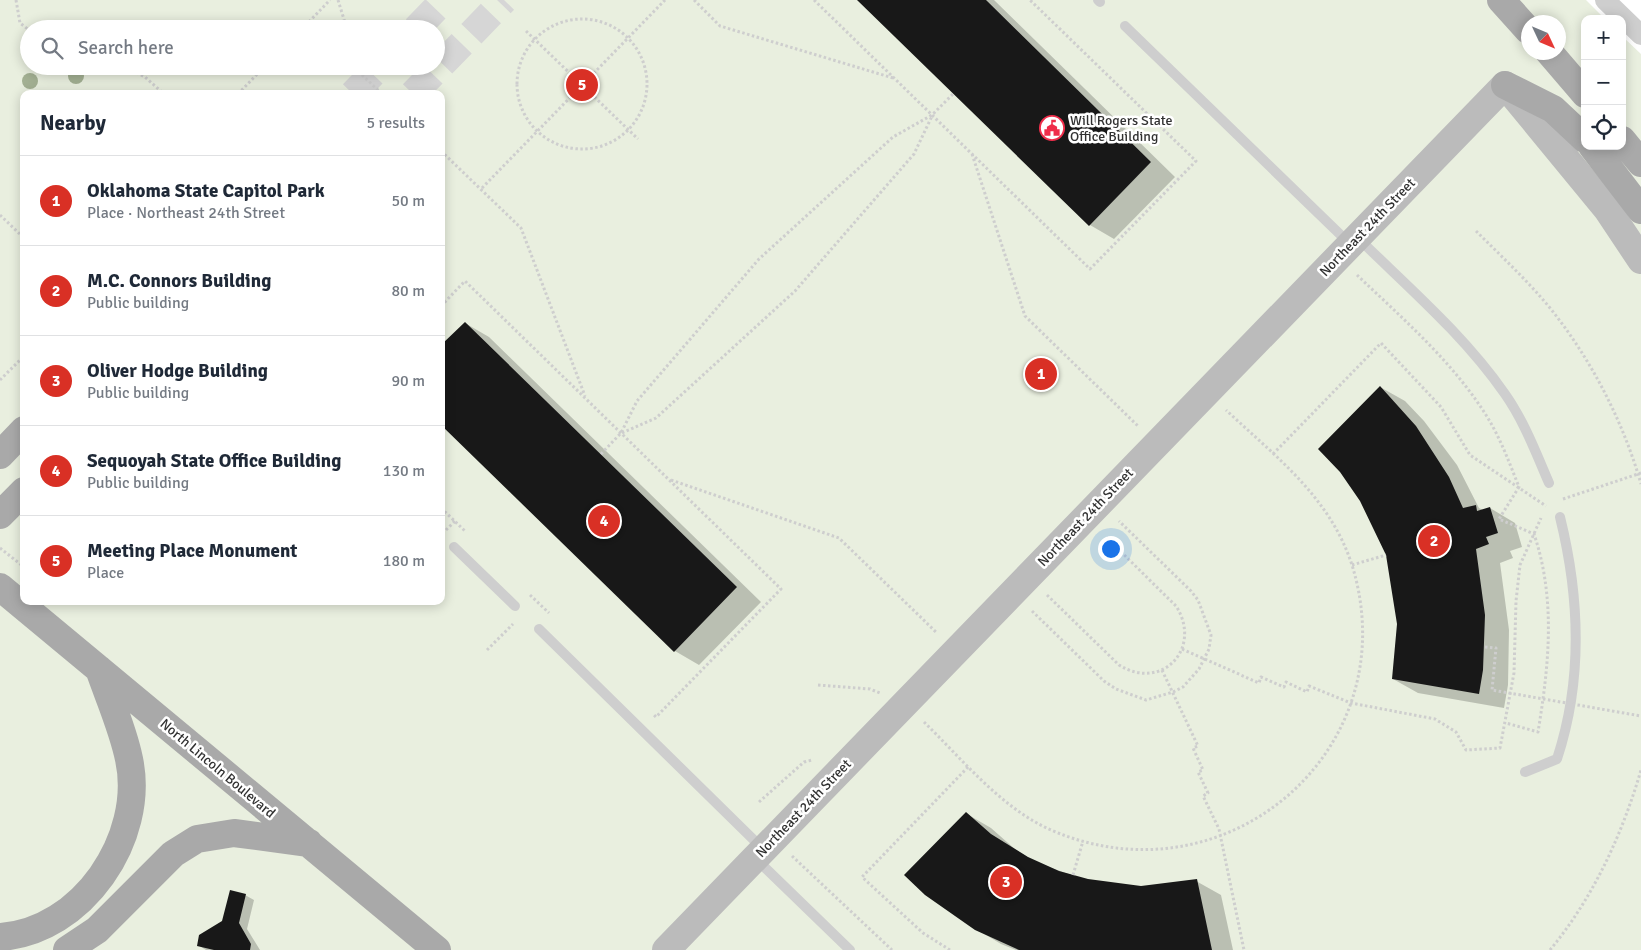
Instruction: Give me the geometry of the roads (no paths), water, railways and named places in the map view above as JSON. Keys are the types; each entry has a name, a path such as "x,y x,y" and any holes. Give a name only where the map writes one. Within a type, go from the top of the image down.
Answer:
{"main road":[{"path":"1502,0 1521,22"},
{"path":"1556,60 1581,89"},
{"path":"1505,85 1553,109 1581,135"},
{"path":"1626,145 1641,163"},
{"path":"1595,150 1641,210"},
{"path":"0,454 20,434"},
{"path":"0,515 20,495"},
{"name":"North Lincoln Boulevard","path":"0,587 20,604"},
{"name":"North Lincoln Boulevard","path":"22,605 437,950"},
{"path":"0,937 27,931 68,910 98,881 120,842 130,799 130,760 98,669"},
{"path":"66,950 97,930 173,854 197,839 234,833 309,843"}],"street":[{"path":"1605,0 1641,35"},
{"path":"1505,85 1607,209 1641,260"},
{"name":"Northeast 24th Street","path":"666,950 1505,85"}],"lane":[{"path":"1125,26 1349,246 1447,325 1483,365 1506,395 1530,437 1549,483"},
{"path":"1525,772 1557,759 1567,728 1573,687 1576,641 1575,596 1569,552 1560,517"},
{"path":"454,547 515,606"},
{"path":"539,630 764,848 850,950"}],"tunnel":[{"path":"425,20 444,0"},
{"path":"445,61 504,0"},
{"path":"357,90 371,75"},
{"path":"417,90 431,75"}],"place":[{"name":"Meeting Place Monument","path":"582,85"},
{"name":"Will Rogers State Office Building","path":"1052,128"},
{"name":"Oklahoma State Capitol Park","path":"1041,374"},
{"name":"Sequoyah State Office Building","path":"604,521"},
{"name":"M.C. Connors Building","path":"1434,541"},
{"name":"Oliver Hodge Building","path":"1006,882"}]}
